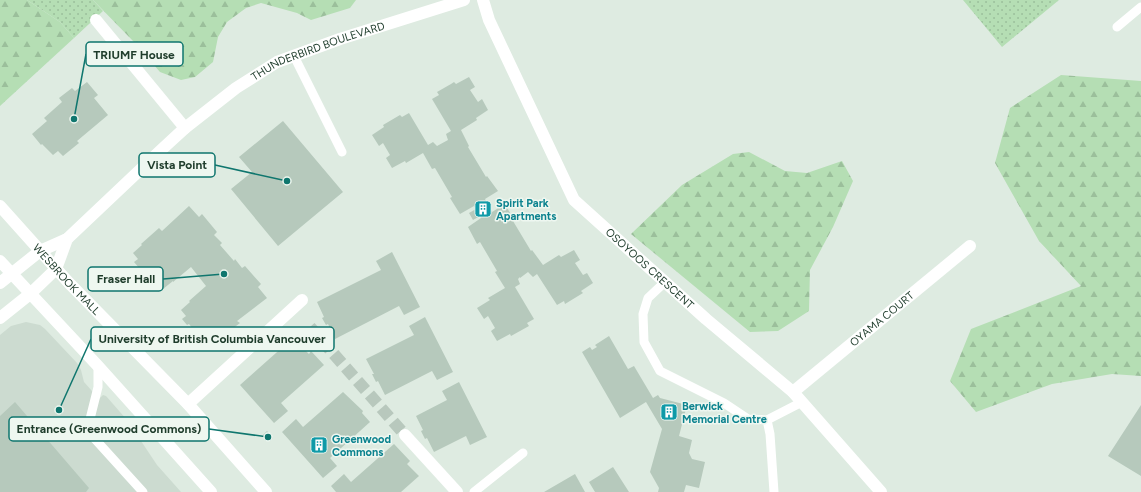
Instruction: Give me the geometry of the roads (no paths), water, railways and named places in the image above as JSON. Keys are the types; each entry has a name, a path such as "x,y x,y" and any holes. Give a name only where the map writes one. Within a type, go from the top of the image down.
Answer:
{"street":[{"name":"THUNDERBIRD BOULEVARD","path":"0,283 40,251 67,239 185,128 242,85 277,62 340,39 464,0"},
{"name":"OSOYOOS CRESCENT","path":"483,0 489,20 574,200 706,319 793,392 881,492"},
{"path":"96,20 185,128"},
{"name":"WESBROOK MALL","path":"0,206 56,269 188,404 266,492"},
{"name":"THUNDERBIRD BOULEVARD","path":"0,318 30,294 56,269 67,239"},
{"name":"OYAMA COURT","path":"793,392 970,246"},
{"path":"0,261 98,366 211,492"},
{"path":"188,404 302,300"},
{"path":"405,435 457,492"}],"lane":[{"path":"1117,28 1141,8"},
{"path":"294,56 342,152"},
{"path":"665,282 648,298 643,314 644,342 660,371 724,403 748,419 767,420 802,402"},
{"path":"98,366 98,387 90,419 94,438 142,492"},
{"path":"767,420 770,434 774,492"},
{"path":"474,492 523,453"}],"tunnel":[{"path":"310,327 405,435"}],"place":[{"name":"TRIUMF House","path":"74,119"},
{"name":"Vista Point","path":"287,181"},
{"name":"Spirit Park Apartments","path":"483,209"},
{"name":"Fraser Hall","path":"224,274"},
{"name":"University of British Columbia Vancouver","path":"59,410"},
{"name":"Berwick Memorial Centre","path":"669,412"},
{"name":"Entrance (Greenwood Commons)","path":"268,437"},
{"name":"Greenwood Commons","path":"319,445"}]}
